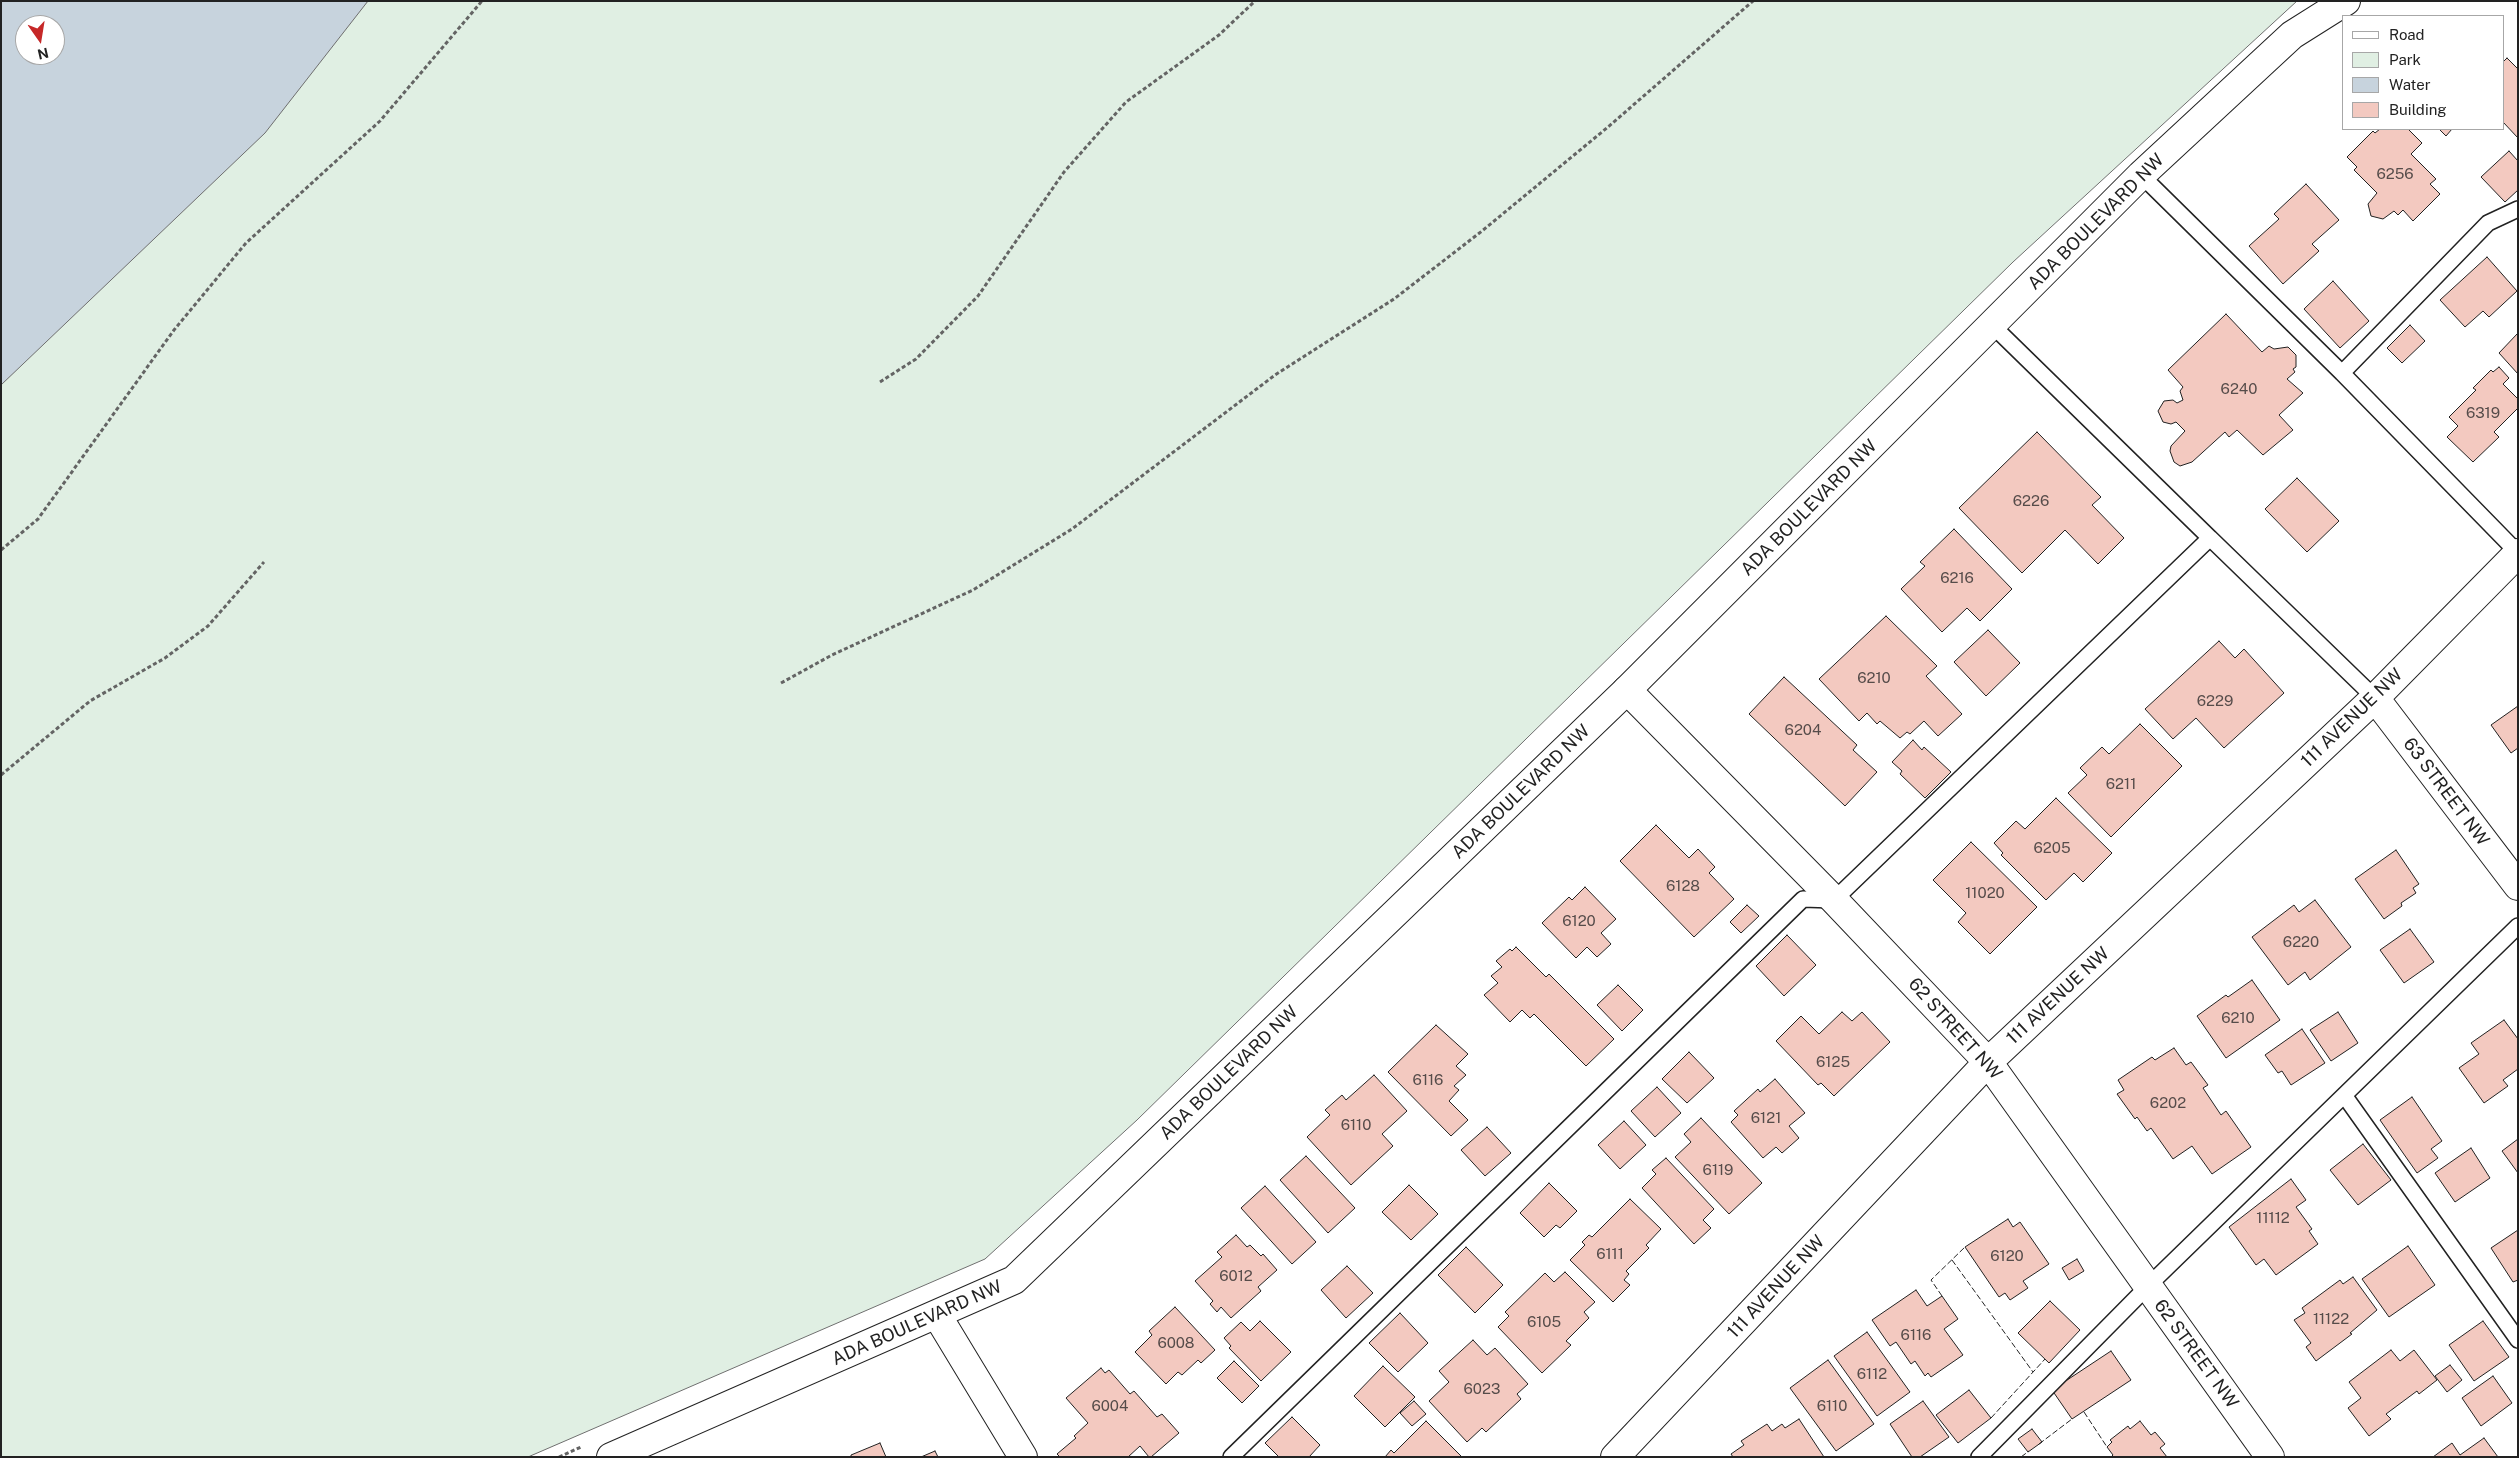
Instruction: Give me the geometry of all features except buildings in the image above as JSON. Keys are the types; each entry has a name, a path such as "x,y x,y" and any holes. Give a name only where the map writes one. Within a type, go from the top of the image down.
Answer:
{"street":[{"name":"ADA BOULEVARD NW","path":"611,1457 1014,1280 1627,690 2141,175 2292,35 2346,1"},
{"name":"111 AVENUE NW","path":"1631,1451 1988,1062 2375,698 2518,553"},
{"name":"62 STREET NW","path":"1627,690 1834,900 1988,1062 2270,1457"},
{"name":"63 STREET NW","path":"2375,698 2518,886"},
{"path":"937,1315 1023,1457"}],"lane":[{"path":"2141,175 2342,373 2518,553"},
{"path":"2342,373 2488,223 2518,209"},
{"path":"1992,325 2375,698"},
{"path":"1231,1457 1803,899 1834,900 2210,538"},
{"path":"1979,1457 2148,1286 2518,926"},
{"path":"2344,1096 2518,1340"}],"path":[{"path":"1,550 38,519 174,330 246,243 380,121 482,1"},
{"path":"880,382 916,359 978,296 1064,172 1126,102 1219,35 1255,1"},
{"path":"780,684 832,655 973,590 1072,529 1275,375 1394,299 1468,242 1608,127 1753,1"},
{"path":"1,776 90,702 165,658 208,626 264,562"},
{"path":"559,1457 584,1446"}],"green space":[{"path":"368,1 2297,1 2013,262 1137,1120 985,1259 528,1457 1,1457 1,385"}],"water":[{"path":"1,1 368,1 265,133 1,385"}],"fence":[{"path":"1942,1296 1931,1280 1965,1247"},
{"path":"1952,1260 2033,1372"},
{"path":"1991,1418 2045,1359"},
{"path":"2084,1412 2107,1447"},
{"path":"2039,1444 2072,1419"},
{"path":"2021,1457 2029,1451"}]}
